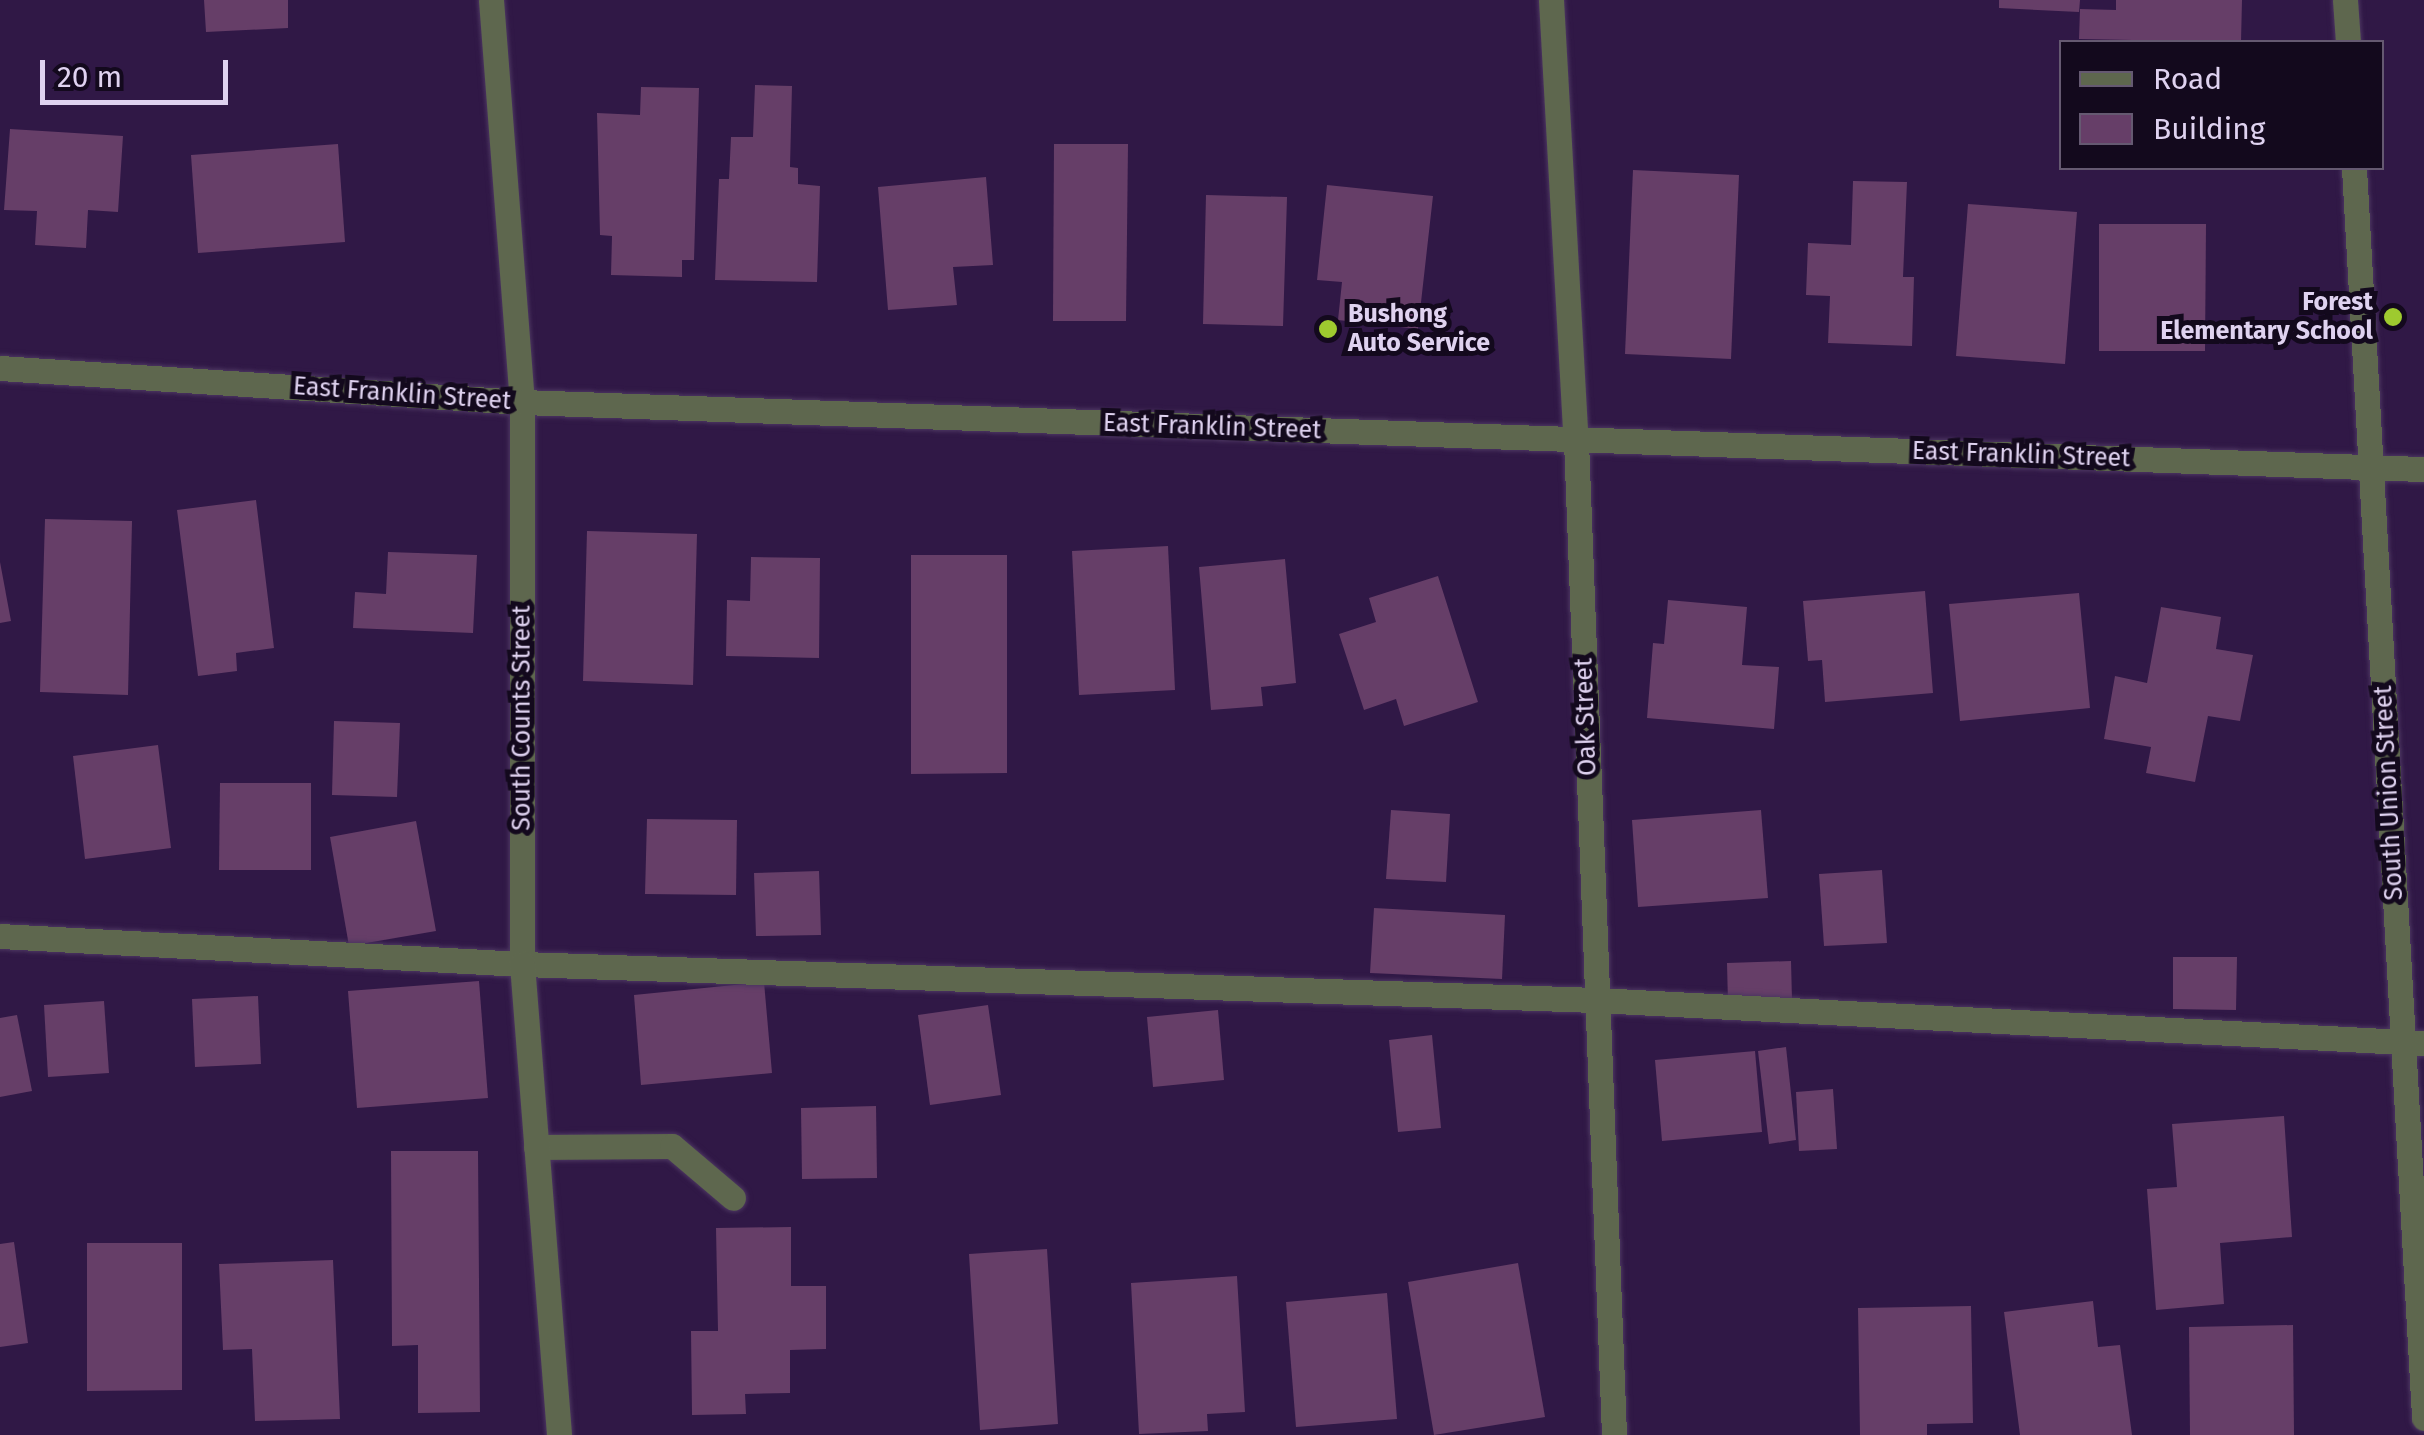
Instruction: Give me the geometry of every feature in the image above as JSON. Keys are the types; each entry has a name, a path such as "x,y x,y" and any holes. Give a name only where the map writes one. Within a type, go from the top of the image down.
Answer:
{"street":[{"name":"South Counts Street","path":"491,0 522,402 522,964 560,1435"},
{"name":"Oak Street","path":"1550,0 1576,440 1614,1435"},
{"path":"2345,0 2348,40"},
{"name":"South Union Street","path":"2354,170 2371,466 2414,1043 2424,1418"},
{"name":"East Franklin Street","path":"0,368 522,402 2424,470"},
{"path":"0,936 522,964 1597,1000 2414,1043"},
{"path":"536,1147 672,1146 733,1198"}],"building":[{"path":"204,0 288,0 288,28 206,32"},
{"path":"1999,0 2080,0 2079,12 1999,8"},
{"path":"2116,0 2242,0 2241,40 2079,39 2080,9 2116,10"},
{"path":"755,85 792,86 790,167 798,168 798,184 820,186 817,282 715,280 719,179 729,179 731,137 753,137"},
{"path":"641,87 699,88 694,260 682,260 682,277 611,275 612,236 600,235 597,113 640,115"},
{"path":"10,129 123,136 118,212 88,210 86,248 35,245 37,211 4,210"},
{"path":"338,144 345,242 198,253 191,155"},
{"path":"1054,144 1128,144 1126,321 1053,321"},
{"path":"1633,170 1739,175 1731,359 1625,354"},
{"path":"986,177 993,265 953,267 957,305 888,310 878,187"},
{"path":"1853,181 1907,182 1903,277 1914,277 1912,346 1828,343 1830,296 1806,295 1808,243 1851,245"},
{"path":"1327,185 1433,196 1418,329 1338,320 1342,282 1317,280"},
{"path":"1206,195 1287,197 1283,326 1203,324"},
{"path":"1968,204 2077,212 2065,364 1956,356"},
{"path":"2099,224 2206,224 2205,351 2099,351"},
{"path":"256,500 274,648 236,653 237,671 198,676 177,510"},
{"path":"45,519 132,521 128,695 40,692"},
{"path":"587,531 697,534 693,685 583,681"},
{"path":"1168,546 1175,690 1079,695 1072,551"},
{"path":"388,552 477,555 473,633 353,628 355,592 386,594"},
{"path":"911,555 1007,555 1007,773 911,774"},
{"path":"751,557 820,558 819,658 726,656 727,600 750,601"},
{"path":"1285,559 1296,683 1261,687 1263,706 1211,710 1199,567"},
{"path":"0,562 11,621 0,623"},
{"path":"1438,576 1478,702 1404,726 1396,699 1364,710 1339,634 1376,622 1369,598"},
{"path":"1925,591 1933,693 1825,702 1822,660 1808,661 1803,601"},
{"path":"2079,593 2090,708 1960,721 1949,604"},
{"path":"1668,600 1747,607 1742,665 1779,667 1774,729 1647,718 1653,643 1664,644"},
{"path":"2161,607 2221,617 2216,649 2253,655 2240,721 2208,716 2195,782 2146,773 2151,747 2104,739 2115,676 2147,683"},
{"path":"334,721 400,723 397,797 332,795"},
{"path":"158,745 171,848 85,859 73,756"},
{"path":"220,783 311,783 311,870 219,870"},
{"path":"1391,810 1450,814 1446,882 1386,879"},
{"path":"1761,810 1768,898 1638,907 1632,820"},
{"path":"647,819 737,820 736,895 645,894"},
{"path":"416,821 436,931 349,946 330,837"},
{"path":"1882,870 1887,943 1824,946 1819,874"},
{"path":"819,871 821,935 756,936 754,873"},
{"path":"1374,908 1505,915 1502,979 1370,973"},
{"path":"2173,957 2237,957 2236,1010 2173,1009"},
{"path":"1791,961 1792,1000 1728,1003 1727,963"},
{"path":"479,981 488,1098 357,1108 348,991"},
{"path":"764,982 772,1073 641,1085 634,995"},
{"path":"258,996 261,1064 195,1067 192,999"},
{"path":"104,1001 109,1073 48,1077 44,1005"},
{"path":"988,1005 1001,1095 930,1105 918,1015"},
{"path":"1218,1010 1224,1080 1153,1087 1147,1017"},
{"path":"17,1015 32,1091 0,1097 0,1018"},
{"path":"1432,1035 1441,1128 1398,1132 1389,1040"},
{"path":"1786,1047 1796,1140 1769,1144 1758,1051"},
{"path":"1755,1051 1762,1132 1662,1141 1655,1060"},
{"path":"1833,1089 1837,1149 1799,1151 1796,1092"},
{"path":"876,1106 877,1178 802,1179 801,1108"},
{"path":"2284,1116 2292,1237 2220,1243 2224,1304 2156,1310 2147,1189 2177,1187 2172,1124"},
{"path":"391,1151 478,1151 480,1412 418,1413 418,1345 392,1346"},
{"path":"791,1227 791,1286 826,1286 826,1349 790,1350 790,1393 745,1394 746,1414 692,1415 691,1331 718,1331 716,1228"},
{"path":"14,1242 28,1343 0,1347 0,1244"},
{"path":"87,1243 182,1243 182,1390 87,1391"},
{"path":"1047,1249 1058,1424 980,1430 969,1254"},
{"path":"333,1260 340,1419 255,1421 252,1349 223,1350 219,1264"},
{"path":"1518,1263 1545,1417 1434,1435 1408,1282"},
{"path":"1237,1276 1245,1412 1207,1414 1208,1431 1139,1434 1131,1283"},
{"path":"1387,1293 1397,1419 1296,1427 1286,1302"},
{"path":"2093,1301 2098,1347 2120,1345 2132,1435 2020,1435 2004,1312"},
{"path":"1971,1306 1973,1423 1927,1424 1927,1435 1860,1435 1858,1308"},
{"path":"2293,1325 2294,1435 2190,1435 2189,1327"}],"place":[{"name":"Forest Elementary School","path":"2393,317"},
{"name":"Bushong Auto Service","path":"1328,329"}]}
